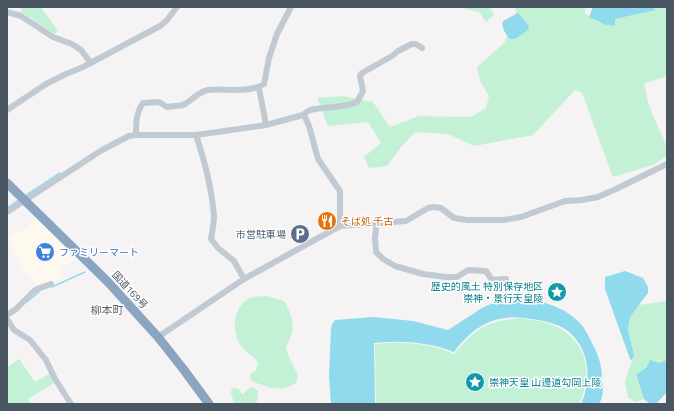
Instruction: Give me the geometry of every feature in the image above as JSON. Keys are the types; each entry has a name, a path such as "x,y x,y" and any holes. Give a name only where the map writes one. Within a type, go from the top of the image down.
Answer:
{"highway":[{"name":"国道169号","path":"7,183 108,282 158,337 209,404"}],"street":[{"path":"136,135 137,115 143,103 159,102 167,107 184,104 196,95 208,90 258,88 264,84 269,58 276,34 291,7"},
{"path":"7,110 46,84 160,26 176,9"},
{"path":"7,12 21,16 53,37 72,44 81,50 91,62"},
{"path":"7,212 22,198 128,136 196,135 266,125 303,115 305,112 310,110 340,107 357,102 363,91 360,76 362,73 412,44 416,44 422,48"},
{"path":"258,88 266,125"},
{"path":"303,115 307,122 318,159 340,191 340,226"},
{"path":"196,135 207,169 211,190 214,219 211,239 218,248 234,261 244,279"},
{"path":"158,337 244,279 340,226 406,221 428,208 434,207 441,208 454,218 467,220 504,220 521,217 565,201 582,200 598,196 616,189 667,164"},
{"path":"377,223 375,237 376,252 383,259 395,266 423,274 446,277 457,277 468,270 486,271 492,280 506,279"},
{"path":"7,315 16,309 35,290 51,284"},
{"path":"7,318 14,330 30,340 46,360 55,379 71,404"}],"shaded area":[{"path":"37,218 79,257 60,268 64,278 36,285 24,270 7,240"}],"green space":[{"path":"22,7 41,7 58,31 54,34 21,12"},
{"path":"459,7 490,7 494,15 486,22 479,12"},
{"path":"516,7 585,7 585,14 606,25 615,26 615,19 656,10 653,7 667,7 667,76 644,84 649,106 667,147 667,156 653,165 613,177 582,93 575,90 533,135 474,146 448,134 415,132 401,147 387,166 369,168 364,157 381,143 368,122 328,126 317,98 342,96 373,102 390,127 419,116 471,117 486,108 489,96 480,81 477,67 504,43 516,18"},
{"path":"266,296 284,301 292,319 291,335 286,347 288,355 298,375 296,383 284,388 266,386 250,379 250,374 256,371 258,363 243,348 236,335 235,320 237,312 241,306 246,300 253,297"},
{"path":"667,301 667,360 646,368 636,374 644,399 636,402 628,398 625,381 634,355 628,330 630,317 639,305"},
{"path":"520,318 553,325 564,331 580,348 586,369 586,381 584,392 579,404 376,404 375,344 406,343 426,345 454,354 468,338 482,328 498,321"},
{"path":"19,359 35,382 49,374 54,383 28,399 31,404 7,404 7,367"},
{"path":"250,387 255,388 258,391 256,403 235,404 231,393 233,388 239,389 243,394"}],"water":[{"path":"593,7 653,7 656,10 615,19 615,26 606,25 589,17"},
{"path":"518,13 529,26 528,30 515,39 510,39 503,28 503,21"},
{"path":"625,271 643,278 648,287 648,293 630,317 628,330 634,355 632,360 630,359 605,289 605,277"},
{"path":"514,299 531,300 549,304 565,311 581,324 598,355 602,373 603,391 599,404 581,404 585,395 588,375 585,356 575,338 568,331 553,323 514,317 494,320 481,326 468,336 454,352 425,344 394,342 374,343 375,404 331,404 329,376 331,329 335,320 374,317 413,321 448,330 482,308 491,304"},
{"path":"650,360 659,363 667,360 667,392 656,404 650,404 644,399 636,374 646,368"}],"waterway":[{"path":"25,196 60,173"},
{"path":"7,208 20,199"},
{"path":"52,287 85,272"},
{"path":"27,302 39,292"}],"place":[{"name":"そば処 千古","path":"327,221"},
{"name":"市営駐車場","path":"300,234"},
{"name":"ファミリーマート","path":"45,252"},
{"name":"歴史的風土 特別保存地区 崇神・景行天皇陵","path":"557,292"},
{"name":"崇神天皇 山邊道勾岡上陵","path":"475,382"}],"district":[{"name":"柳本町","path":"107,310"}]}
